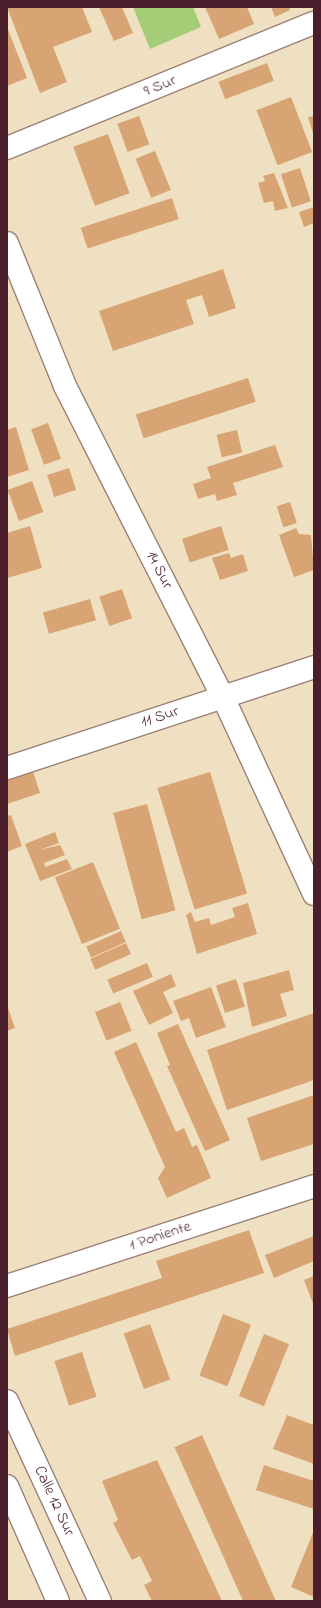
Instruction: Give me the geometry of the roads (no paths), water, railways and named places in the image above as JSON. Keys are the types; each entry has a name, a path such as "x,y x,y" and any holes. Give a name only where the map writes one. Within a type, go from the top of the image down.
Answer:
{"street":[{"name":"9 Sur","path":"7,148 314,23"},
{"name":"14 Sur","path":"7,243 65,386 223,697 314,894"},
{"name":"11 Sur","path":"7,768 314,667"},
{"name":"1 Poniente","path":"7,1286 314,1186"},
{"name":"Calle 12 Sur","path":"7,1401 16,1442 100,1601"},
{"path":"7,1486 58,1601"}]}
